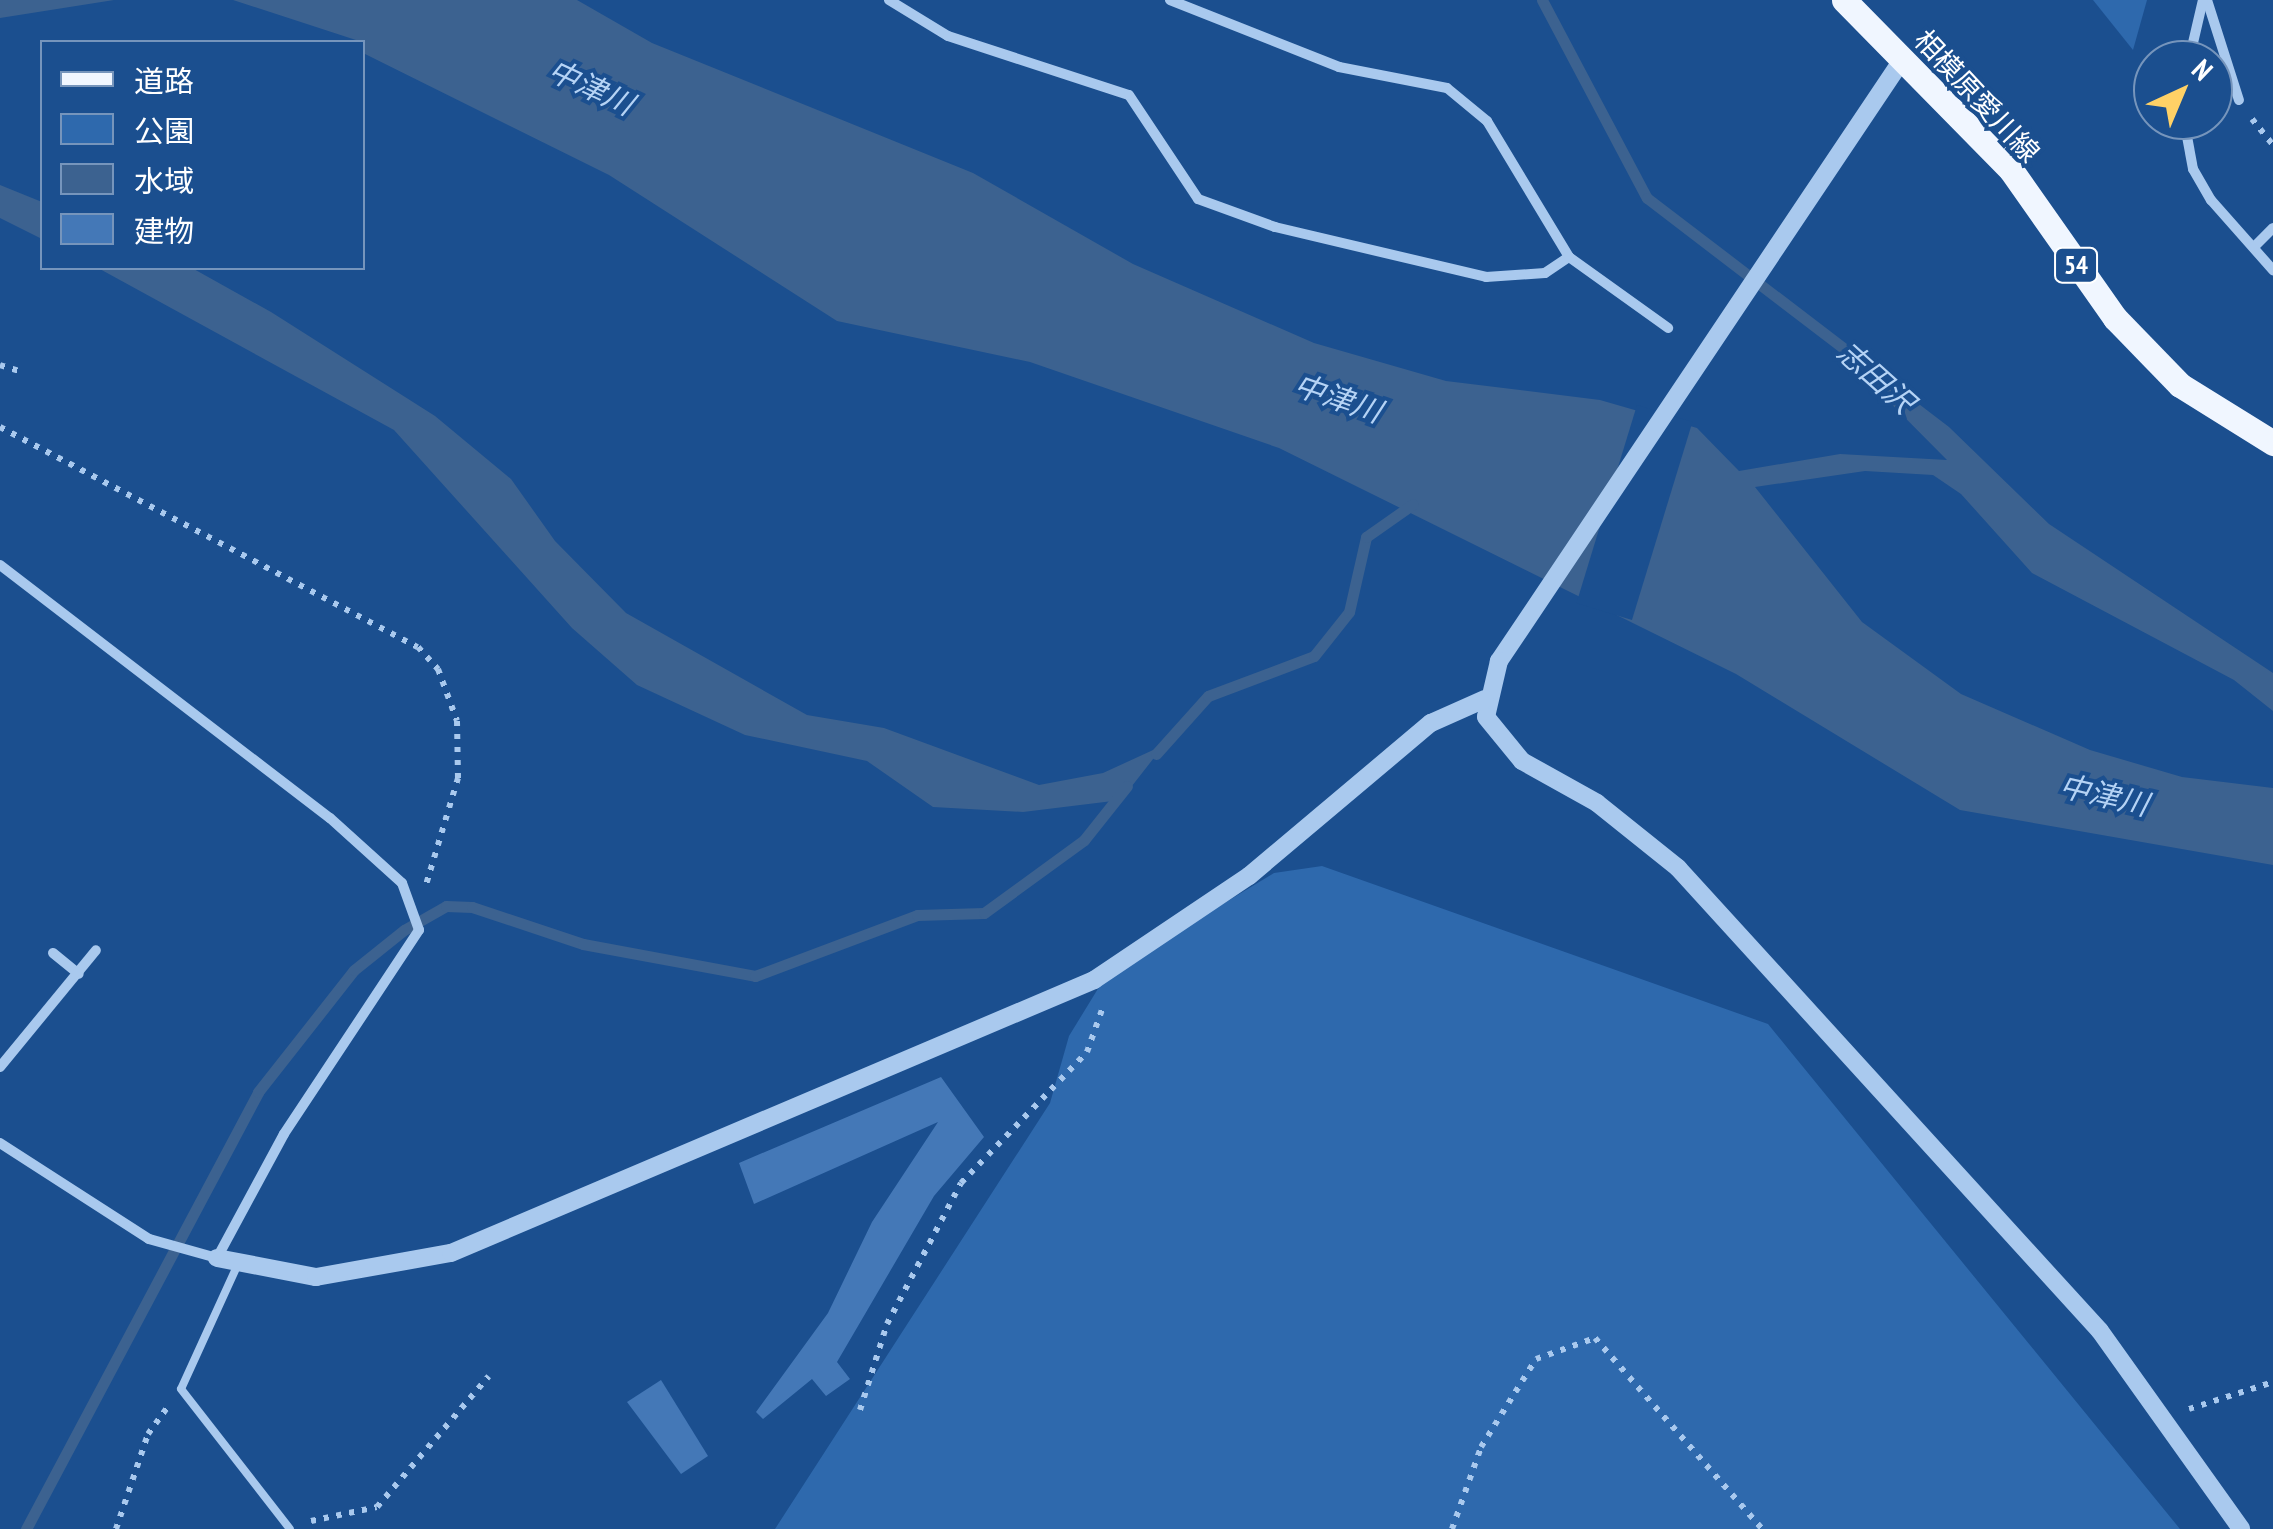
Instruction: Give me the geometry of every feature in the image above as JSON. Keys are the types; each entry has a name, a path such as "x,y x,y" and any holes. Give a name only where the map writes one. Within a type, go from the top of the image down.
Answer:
{"main road":[{"name":"相模原愛川線","path":"1844,0 2010,170 2114,318 2180,385 2273,443"}],"street":[{"path":"888,0 948,36 1129,95 1198,199 1275,227 1486,277 1545,273 1568,256"},
{"path":"1170,0 1339,67 1446,88 1487,121 1568,256 1668,328"},
{"path":"2194,40 2205,0"},
{"path":"2205,0 2239,100"},
{"path":"1902,60 1499,661 1485,698 1486,717 1522,762 1611,812 1678,868 2100,1331 2170,1420 2241,1529"},
{"path":"2188,140 2193,169 2273,270"},
{"path":"2254,247 2273,228"},
{"path":"0,566 330,818 410,898 419,930 404,959 284,1134 217,1258"},
{"path":"0,1143 148,1239 217,1258 316,1276 452,1254 1094,980 1249,876 1431,724 1485,698"},
{"path":"0,1067 96,950"},
{"path":"53,953 79,974"}],"lane":[{"path":"239,1262 181,1388 290,1529"}],"path":[{"path":"2239,100 2273,145"},
{"path":"0,365 23,372"},
{"path":"0,427 128,499 217,534 418,647 438,669 453,702 458,778 434,878 410,898"},
{"path":"860,1410 887,1324 961,1182 1087,1052 1106,1008 1094,980"},
{"path":"1452,1529 1481,1447 1536,1358 1595,1338 1762,1529"},
{"path":"302,1511 314,1525 377,1506 489,1376"},
{"path":"2170,1420 2273,1382"},
{"path":"116,1529 148,1434 181,1388"}],"green space":[{"path":"2093,0 2147,0 2133,50"},
{"path":"1322,866 1768,1024 2180,1529 775,1529 1050,1103 1069,1036 1107,974 1274,873"}],"water":[{"path":"0,0 114,0 0,18"},
{"name":"中津川","path":"233,0 577,0 652,43 973,173 1133,264 1314,343 1446,381 1600,400 1697,428 1739,471 1840,454 1947,460 1805,317 1949,427 2049,524 2273,673 2273,711 2234,680 2032,573 1961,494 1933,475 1865,471 1755,487 1862,622 1961,694 2090,750 2182,777 2273,788 2273,865 1960,810 1736,674 1279,448 1030,362 837,321 609,175 365,54 365,40"},
{"path":"0,185 40,201 40,238 0,218"},
{"path":"102,270 196,270 271,312 435,416 511,479 555,541 626,613 807,715 884,728 1039,785 1103,773 1164,745 1121,800 1023,812 933,807 867,761 745,735 637,685 572,628 394,430"}],"pier":[{"path":"1637,405 1692,422 1632,620 1576,603"}],"building":[{"path":"941,1077 984,1137 934,1196 837,1362 850,1379 826,1396 812,1379 763,1419 756,1412 828,1313 872,1222 938,1122 754,1204 739,1163"},
{"path":"661,1380 708,1456 681,1474 627,1402"}],"waterway":[{"name":"志田沢","path":"1542,0 1647,198 1863,363"},
{"path":"1156,754 1208,696 1314,656 1349,612 1366,537 1413,504"},
{"path":"26,1529 258,1092 354,970 404,930 446,906 472,907 583,944 755,976 917,915 984,913 1084,840 1127,786"}]}
